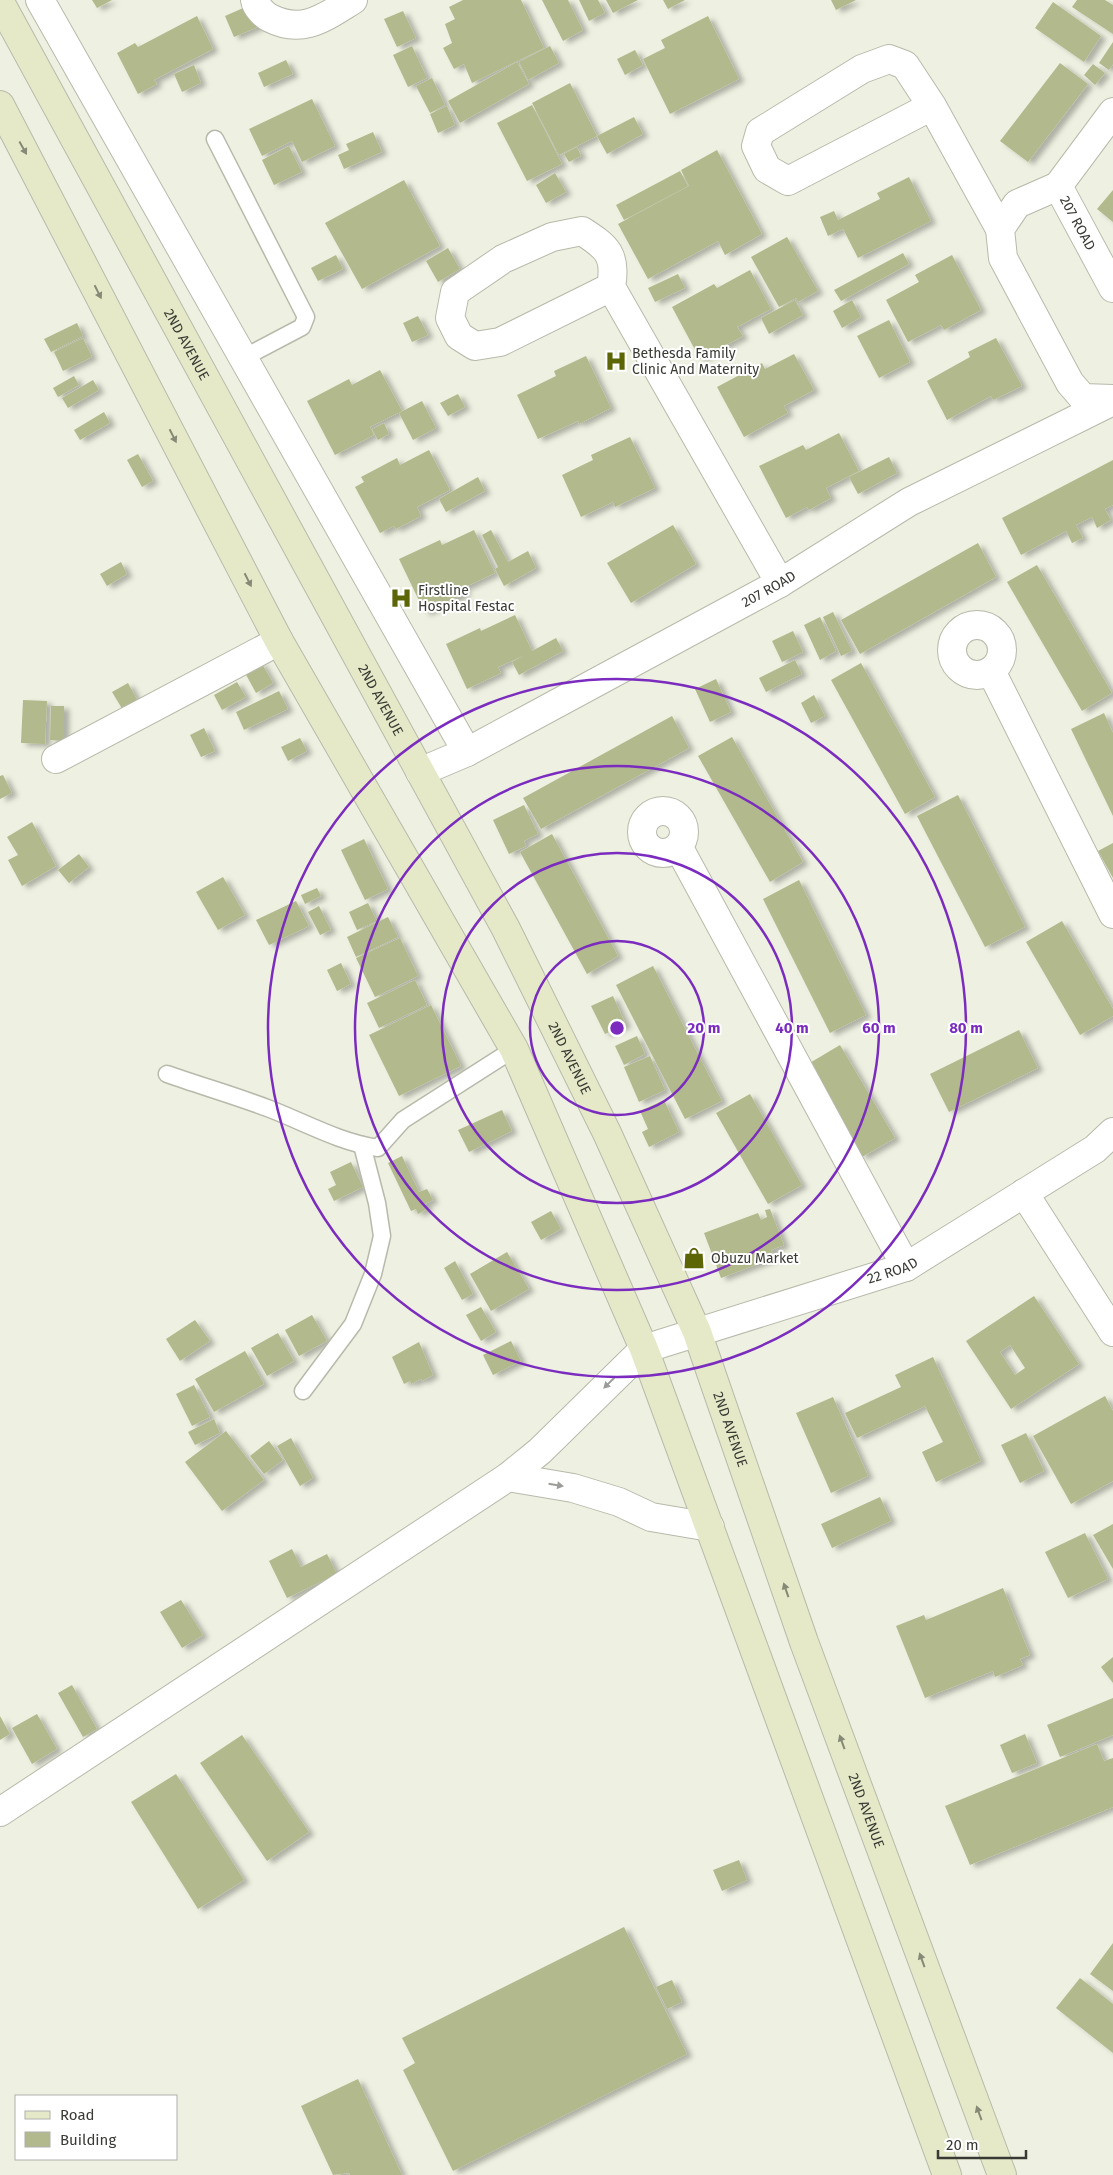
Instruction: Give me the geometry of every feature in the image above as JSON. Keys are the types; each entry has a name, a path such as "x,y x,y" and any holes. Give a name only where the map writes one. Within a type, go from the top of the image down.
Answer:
{"street":[{"path":"40,0 467,752"},
{"path":"255,0 266,16 281,24 299,26 319,21 354,0"},
{"name":"2ND AVENUE","path":"0,2 506,929 607,1133 697,1332 808,1651 1002,2175"},
{"path":"932,106 788,181 767,169 756,146 760,132 862,69 889,60 905,65 932,106 1000,229 1003,258 1070,383 1083,398 1113,400"},
{"path":"0,105 279,641 514,1049 644,1349 947,2175"},
{"path":"1000,229 1017,204 1058,186 1113,112"},
{"name":"207 ROAD","path":"1058,186 1113,288"},
{"path":"611,286 500,342 475,346 459,336 450,318 455,292 503,259 552,237 582,231 603,245 614,268 611,286 780,583"},
{"name":"207 ROAD","path":"420,772 467,752 780,583 910,502 1113,400"},
{"path":"56,759 279,641"},
{"path":"992,671 1113,914"},
{"path":"679,848 906,1267"},
{"name":"22 ROAD","path":"644,1349 906,1267 1095,1149 1113,1132"},
{"path":"1024,1193 1113,1332"},
{"path":"0,1812 508,1477 540,1451 644,1349"},
{"path":"508,1477 573,1488 619,1502 651,1517 710,1526"}],"lane":[{"path":"214,139 306,317 302,327 243,358"},
{"path":"167,1074 238,1098 325,1133 378,1148 403,1120 514,1049"},
{"path":"303,1391 352,1324 373,1274 382,1236 377,1203 362,1145"}],"building":[{"path":"92,0 112,0 97,8"},
{"path":"463,0 521,0 544,48 472,83 464,64 454,69 443,48 452,43 445,24 455,19 449,7"},
{"path":"542,0 568,0 583,30 563,41"},
{"path":"579,0 598,0 605,13 589,21"},
{"path":"606,0 638,0 613,13"},
{"path":"663,0 685,0 668,9"},
{"path":"831,0 856,0 836,10"},
{"path":"1077,0 1105,0 1113,5 1113,34 1072,7"},
{"path":"1053,2 1101,36 1084,62 1035,28"},
{"path":"250,5 260,26 234,37 225,16"},
{"path":"403,11 416,38 397,47 384,19"},
{"path":"197,16 213,49 154,80 157,84 138,94 117,53 135,43 138,47"},
{"path":"708,16 739,79 670,114 643,59 665,48 661,40"},
{"path":"1113,42 1113,64 1109,70 1099,63"},
{"path":"412,46 427,78 408,87 393,55"},
{"path":"550,46 559,63 528,80 519,62"},
{"path":"635,50 643,65 625,75 617,59"},
{"path":"286,60 293,74 264,87 258,73"},
{"path":"517,62 529,84 460,123 448,101"},
{"path":"1060,63 1088,84 1028,162 1000,141"},
{"path":"1093,64 1105,73 1095,85 1084,75"},
{"path":"194,65 201,83 182,92 174,74"},
{"path":"432,78 445,105 430,113 416,86"},
{"path":"570,83 597,136 559,155 532,103"},
{"path":"312,99 335,146 302,162 292,141 262,156 249,129"},
{"path":"532,105 562,164 527,181 497,123"},
{"path":"447,106 455,125 438,133 430,114"},
{"path":"634,117 643,134 607,154 597,136"},
{"path":"373,132 382,152 344,169 338,155 349,150 346,144"},
{"path":"289,146 302,172 274,185 262,160"},
{"path":"577,147 581,156 569,162 564,154"},
{"path":"717,150 762,234 725,255 718,241 648,279 618,224 689,186 681,170"},
{"path":"680,171 688,186 624,220 616,205"},
{"path":"555,173 566,192 546,203 536,185"},
{"path":"909,177 931,221 858,258 840,223 843,229 828,236 820,217 834,211 838,220 880,199 877,193"},
{"path":"404,180 440,246 362,289 325,223"},
{"path":"1113,190 1113,222 1097,209"},
{"path":"787,237 818,291 798,302 796,298 779,307 751,257"},
{"path":"448,248 460,269 438,282 426,261"},
{"path":"903,253 909,264 841,301 834,290"},
{"path":"336,255 343,269 318,281 311,268"},
{"path":"952,255 981,310 944,330 941,325 908,342 886,300 919,282 915,275"},
{"path":"750,270 771,309 737,327 743,336 700,359 672,307 714,284 717,288"},
{"path":"678,274 685,288 655,302 648,288"},
{"path":"795,300 803,315 769,334 761,318"},
{"path":"852,300 861,317 842,328 833,311"},
{"path":"418,316 428,335 412,342 403,323"},
{"path":"889,320 910,362 879,378 857,336"},
{"path":"77,323 83,336 51,352 44,339"},
{"path":"83,338 92,357 63,371 54,352"},
{"path":"996,338 1022,386 993,400 991,396 947,420 927,381 970,357 968,352"},
{"path":"794,354 814,390 784,406 788,413 744,437 717,387 762,363 765,369"},
{"path":"586,356 611,408 579,424 578,421 538,439 517,395 556,376 554,371"},
{"path":"380,370 402,411 370,427 374,435 335,455 307,401 349,379 352,385"},
{"path":"74,376 79,385 58,397 53,388"},
{"path":"93,380 99,390 68,408 62,398"},
{"path":"458,394 465,407 448,416 440,403"},
{"path":"422,401 436,428 413,440 399,413"},
{"path":"104,412 110,423 80,440 74,430"},
{"path":"384,423 389,434 378,440 372,429"},
{"path":"839,433 859,471 826,488 831,498 809,510 807,507 786,518 759,466 803,445 806,450"},
{"path":"630,437 655,488 615,507 613,502 581,517 562,475 593,460 591,455"},
{"path":"429,450 450,490 417,507 421,516 396,529 394,526 380,533 355,487 364,482 361,477 397,458 400,465"},
{"path":"138,454 153,481 142,487 127,460"},
{"path":"889,457 897,473 858,494 849,477"},
{"path":"1113,460 1113,505 1105,509 1111,520 1097,528 1092,517 1076,525 1083,538 1072,543 1066,531 1021,555 1002,518"},
{"path":"478,477 485,491 446,512 439,499"},
{"path":"673,525 696,564 631,603 607,563"},
{"path":"474,530 495,573 463,588 466,593 425,613 399,559 440,540 442,545"},
{"path":"491,530 508,562 528,551 536,568 504,586 495,569 498,567 482,535"},
{"path":"978,543 996,577 860,654 841,620"},
{"path":"121,562 127,574 107,586 100,574"},
{"path":"1037,565 1112,693 1082,711 1007,582"},
{"path":"833,612 852,651 841,656 823,617"},
{"path":"515,615 532,651 556,638 563,651 519,675 512,662 525,655 498,667 501,673 467,689 446,644 480,628 481,631"},
{"path":"820,617 836,651 820,660 804,625"},
{"path":"793,631 803,652 782,662 772,641"},
{"path":"795,660 802,674 766,692 759,678"},
{"path":"261,662 273,683 256,693 244,671"},
{"path":"861,663 935,797 905,814 831,680"},
{"path":"716,679 731,712 710,722 695,689"},
{"path":"237,682 246,697 222,710 214,695"},
{"path":"128,683 141,707 126,715 112,692"},
{"path":"279,691 288,709 244,730 236,712"},
{"path":"814,695 825,716 811,723 801,703"},
{"path":"23,700 47,701 45,744 21,743"},
{"path":"51,706 64,706 64,741 50,740"},
{"path":"1104,713 1113,733 1113,816 1071,729"},
{"path":"672,716 689,748 541,829 523,798"},
{"path":"204,728 215,751 201,757 190,735"},
{"path":"732,737 803,862 770,882 698,756"},
{"path":"300,738 307,751 288,761 281,747"},
{"path":"3,775 12,793 0,799 0,776"},
{"path":"958,795 1025,927 985,947 917,816"},
{"path":"524,805 538,834 524,841 526,846 509,854 493,820"},
{"path":"32,822 56,866 22,886 8,860 18,855 7,837"},
{"path":"552,834 618,956 587,974 520,852"},
{"path":"364,839 388,889 365,900 341,850"},
{"path":"1113,843 1113,878 1098,851"},
{"path":"79,854 89,867 69,883 58,870"},
{"path":"223,877 245,915 218,930 196,892"},
{"path":"799,880 866,1015 830,1033 763,899"},
{"path":"317,888 321,896 305,904 301,895"},
{"path":"296,901 309,926 269,945 256,920"},
{"path":"368,903 377,921 357,930 349,912"},
{"path":"319,906 331,930 320,935 308,912"},
{"path":"388,917 398,937 356,957 347,937"},
{"path":"1062,921 1113,1009 1113,1016 1080,1035 1026,942"},
{"path":"400,938 418,976 375,997 356,958"},
{"path":"341,963 351,984 337,991 327,970"},
{"path":"653,966 722,1101 685,1119 616,985"},
{"path":"415,980 427,1005 379,1028 367,1003"},
{"path":"613,996 626,1025 605,1034 591,1006"},
{"path":"431,1005 461,1066 399,1096 369,1035"},
{"path":"1019,1030 1038,1068 949,1112 930,1074"},
{"path":"637,1036 645,1054 624,1065 615,1046"},
{"path":"840,1045 895,1138 862,1157 808,1064"},
{"path":"650,1056 665,1090 639,1102 624,1067"},
{"path":"750,1094 802,1185 768,1204 716,1113"},
{"path":"664,1100 679,1132 649,1147 642,1132 648,1129 640,1111"},
{"path":"502,1110 512,1131 469,1152 458,1130"},
{"path":"402,1156 419,1192 427,1189 433,1200 425,1204 427,1209 418,1214 416,1209 411,1211 388,1163"},
{"path":"351,1162 363,1187 334,1201 328,1189 336,1185 330,1172"},
{"path":"770,1209 784,1245 771,1250 774,1258 721,1278 704,1233 758,1213 761,1220 767,1217 765,1210"},
{"path":"551,1211 561,1229 541,1240 531,1222"},
{"path":"507,1252 529,1289 491,1311 470,1274"},
{"path":"455,1261 473,1294 462,1300 444,1268"},
{"path":"1034,1296 1079,1364 1011,1409 966,1341","holes":["1010,1345 1025,1368 1015,1375 1000,1352"]},
{"path":"481,1307 496,1332 481,1341 466,1315"},
{"path":"312,1315 327,1341 299,1356 285,1330"},
{"path":"195,1320 210,1341 180,1361 166,1339"},
{"path":"278,1333 294,1361 267,1376 251,1348"},
{"path":"511,1341 521,1361 493,1375 483,1355"},
{"path":"419,1342 433,1375 422,1381 421,1379 411,1384 410,1381 404,1384 392,1357"},
{"path":"245,1351 264,1384 214,1412 195,1379"},
{"path":"933,1357 981,1461 936,1482 922,1452 943,1442 925,1406 857,1438 845,1413 901,1387 895,1375"},
{"path":"194,1385 210,1417 192,1426 176,1394"},
{"path":"1105,1396 1113,1411 1113,1481 1071,1504 1033,1436"},
{"path":"833,1397 868,1476 831,1493 796,1413"},
{"path":"214,1419 220,1433 195,1445 188,1432"},
{"path":"226,1431 264,1480 222,1511 185,1462"},
{"path":"1026,1433 1044,1471 1020,1483 1001,1445"},
{"path":"291,1438 313,1478 300,1486 277,1446"},
{"path":"269,1441 283,1460 264,1474 250,1456"},
{"path":"880,1497 891,1521 832,1548 821,1524"},
{"path":"1113,1524 1113,1569 1093,1535"},
{"path":"1085,1533 1108,1579 1068,1598 1045,1552"},
{"path":"292,1549 301,1567 327,1554 337,1574 287,1598 269,1561"},
{"path":"1003,1588 1030,1655 1020,1659 1023,1665 995,1677 993,1671 925,1698 896,1626 924,1615 926,1620"},
{"path":"181,1600 203,1635 182,1648 160,1612"},
{"path":"1113,1657 1113,1683 1101,1667"},
{"path":"72,1685 97,1729 83,1737 58,1693"},
{"path":"1113,1698 1113,1735 1060,1757 1047,1725"},
{"path":"37,1714 57,1749 32,1764 12,1728"},
{"path":"0,1716 10,1734 0,1740"},
{"path":"1025,1734 1037,1763 1012,1773 1000,1745"},
{"path":"242,1735 309,1832 267,1861 200,1763"},
{"path":"1097,1744 1104,1761 1113,1758 1113,1807 970,1865 945,1806"},
{"path":"176,1774 244,1880 198,1909 131,1802"},
{"path":"739,1860 747,1880 722,1891 713,1870"},
{"path":"624,1927 687,2054 453,2171 403,2070 415,2063 402,2038"},
{"path":"1113,1943 1113,1991 1090,1974"},
{"path":"1080,1978 1113,2004 1113,2053 1056,2008"},
{"path":"672,1980 682,2002 667,2009 656,1987"},
{"path":"358,2079 402,2175 350,2175 349,2173 333,2175 301,2106"}],"place":[{"name":"Bethesda Family Clinic And Maternity","path":"616,361"},
{"name":"Firstline Hospital Festac","path":"401,598"},
{"name":"Obuzu Market","path":"694,1258"}]}
